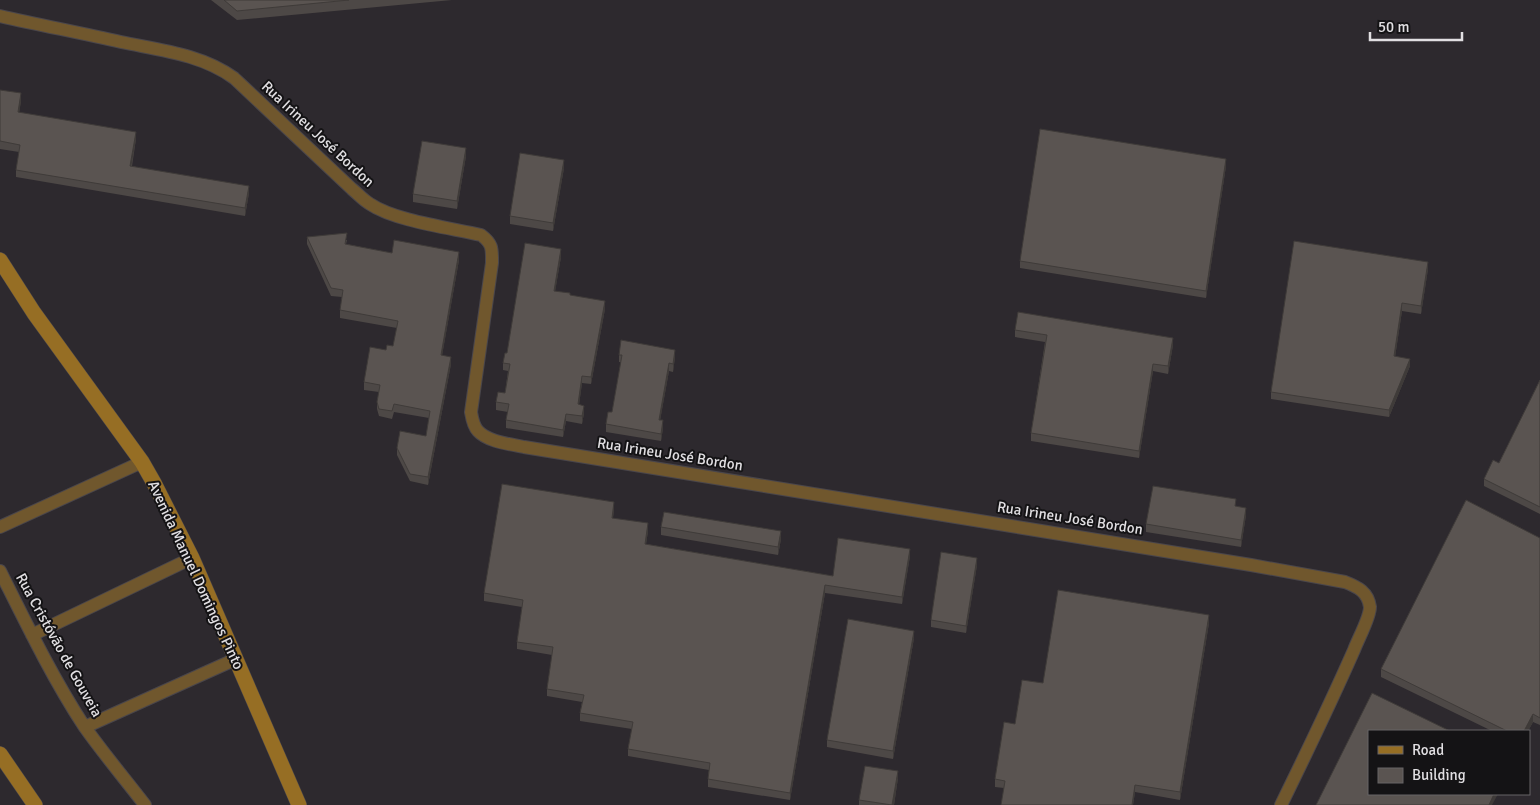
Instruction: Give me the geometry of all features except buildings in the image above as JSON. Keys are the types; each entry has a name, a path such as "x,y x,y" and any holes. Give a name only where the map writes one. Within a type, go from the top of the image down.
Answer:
{"street":[{"name":"Rua Irineu José Bordon","path":"0,16 165,51 209,63 222,69 234,78 371,205 416,221 481,235 488,240 492,250 492,263 471,412 477,431 496,441 1242,563 1345,582 1357,586 1366,594 1370,609 1365,624 1328,710 1281,805"},
{"name":"Avenida Manuel Domingos Pinto","path":"0,260 34,313 142,462 154,483 192,558 299,805"},
{"path":"0,527 142,462"},
{"path":"32,635 192,558"},
{"name":"Rua Cristóvão de Gouveia","path":"0,571 32,635 85,727 146,805"},
{"path":"85,727 236,659"},
{"path":"0,754 35,805"}]}
